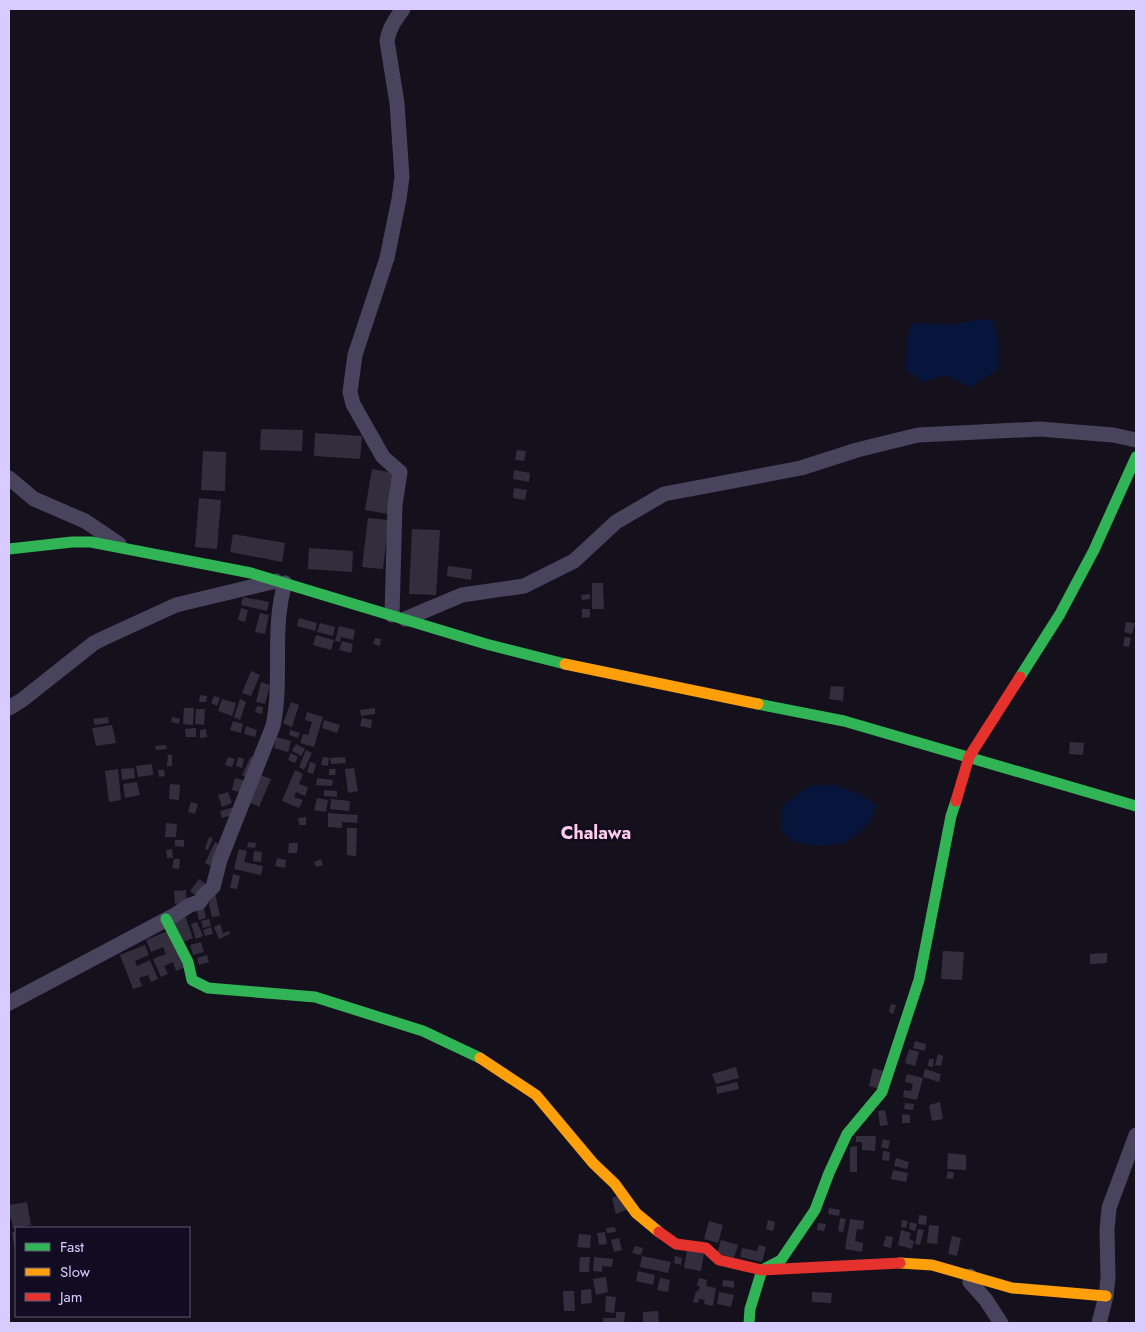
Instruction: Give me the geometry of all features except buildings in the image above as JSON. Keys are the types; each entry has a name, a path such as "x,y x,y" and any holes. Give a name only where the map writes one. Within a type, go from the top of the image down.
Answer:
{"street":[{"path":"398,617 395,505 400,472 383,457 353,404 350,392 355,354 387,258 402,177 397,103 387,42 393,22 402,9"},
{"path":"398,617 462,595 524,586 574,561 616,522 664,494 801,468 857,450 918,435 1040,429 1136,440"},
{"path":"750,1323 750,1309 762,1270 781,1260 815,1210 847,1134 882,1092 919,980 951,816 969,757 1060,614 1094,550 1136,458"},
{"path":"9,478 34,499 85,521 124,547"},
{"path":"9,549 72,542 91,542 251,573 486,644 588,670 844,721 1136,806"},
{"path":"9,708 22,700 94,643 104,638 176,605 282,582"},
{"path":"9,1002 190,905 200,902 203,896 213,887 220,860 273,726 276,711 278,621 282,582"},
{"path":"166,919 188,962 192,980 208,988 315,997 423,1030 483,1059 536,1095 593,1163 615,1184 636,1213 676,1244 706,1248 719,1260 762,1270 893,1262 932,1265 1012,1288 1106,1296"},
{"path":"1099,1323 1106,1296 1108,1278 1107,1230 1109,1208 1136,1135"},
{"path":"970,1276 970,1282 986,1300 1001,1323"}],"water":[{"path":"993,319 999,343 998,370 970,387 944,375 923,382 906,370 907,338 912,323 950,325"},
{"path":"833,785 860,794 876,805 871,821 846,843 817,846 793,841 781,831 782,807 809,786"}],"traffic: fast":[{"path":"1020,677 1060,614 1094,550 1136,457"},
{"path":"9,549 72,542 91,542 251,573 486,644 565,664"},
{"path":"758,704 844,721 1136,806"},
{"path":"749,1323 750,1309 762,1270 781,1260 815,1210 847,1134 882,1092 919,980 951,816 956,801"},
{"path":"166,919 188,962 192,980 208,988 315,997 423,1031 480,1058"}],"traffic: slow":[{"path":"565,664 758,704"},
{"path":"480,1058 536,1095 593,1163 615,1184 636,1213 659,1232"},
{"path":"900,1263 932,1265 1012,1288 1106,1296"}],"traffic: jam":[{"path":"956,801 969,757 1020,677"},
{"path":"659,1232 676,1244 706,1248 719,1260 762,1270 900,1263"}],"district":[{"name":"Chalawa","path":"596,833"}]}
